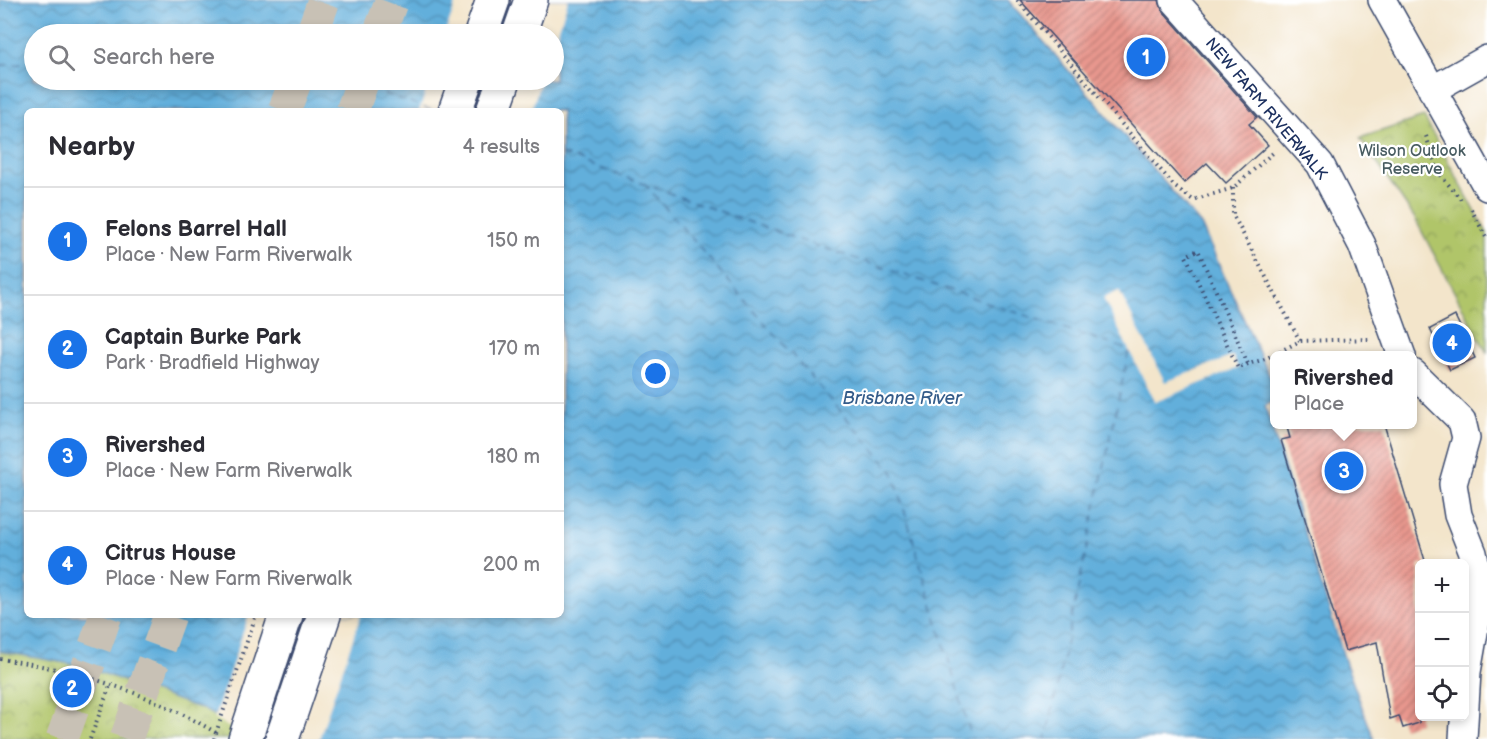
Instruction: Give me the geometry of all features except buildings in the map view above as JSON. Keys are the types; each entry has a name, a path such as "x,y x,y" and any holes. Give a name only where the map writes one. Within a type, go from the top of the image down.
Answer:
{"highway":[{"path":"485,24 493,0"},
{"path":"523,24 531,0"},
{"path":"456,108 462,90"},
{"path":"494,108 500,90"},
{"path":"245,739 285,618"},
{"path":"282,739 323,618"}],"street":[{"name":"NEW FARM RIVERWALK","path":"1174,0 1320,164 1362,245 1399,347"},
{"path":"1382,0 1487,187"},
{"path":"1432,90 1487,59"},
{"path":"1417,377 1462,421 1466,438 1454,484 1458,515 1473,553 1479,580 1476,621 1467,672 1462,739"}],"path":[{"path":"1017,0 1175,187 1193,200 1233,188 1294,134"},
{"path":"1233,188 1233,215 1300,341"},
{"path":"1248,364 1198,250 1186,256 1238,368 1270,356"},
{"path":"1281,351 1300,341 1399,347"},
{"path":"214,739 255,618"},
{"path":"0,659 35,663 111,684 204,725 226,739"},
{"path":"90,739 111,684"}],"green space":[{"name":"Wilson Outlook Reserve","path":"1424,117 1487,233 1487,353 1414,217 1360,138"},
{"path":"0,651 83,666 205,710 254,739 0,739"}],"water":[{"name":"Brisbane River","path":"0,0 1008,0 1201,225 1270,377 1270,403 1265,406 1270,429 1272,429 1346,664 1374,739 254,739 205,710 83,666 0,651"}],"pier":[{"path":"457,0 568,0 560,24 449,24"},
{"path":"426,90 538,90 532,108 420,108"},
{"path":"1119,291 1165,382 1233,356 1238,368 1155,402 1103,298"},
{"path":"248,618 360,618 319,739 248,739 214,718"}],"ferry route":[{"path":"0,65 24,64"},
{"path":"373,90 426,108"},
{"path":"564,155 794,238 1129,350 1046,739"},
{"path":"644,183 893,472 972,739"}],"tunnel":[{"path":"316,24 324,0"},
{"path":"383,24 392,0"},
{"path":"285,108 292,90"},
{"path":"353,108 359,90"},
{"path":"62,739 105,618"},
{"path":"126,739 169,618"}],"place":[{"name":"Felons Barrel Hall","path":"1146,57"},
{"name":"Citrus House","path":"1452,343"},
{"name":"Rivershed","path":"1344,471"},
{"name":"Captain Burke Park","path":"72,688"}]}
